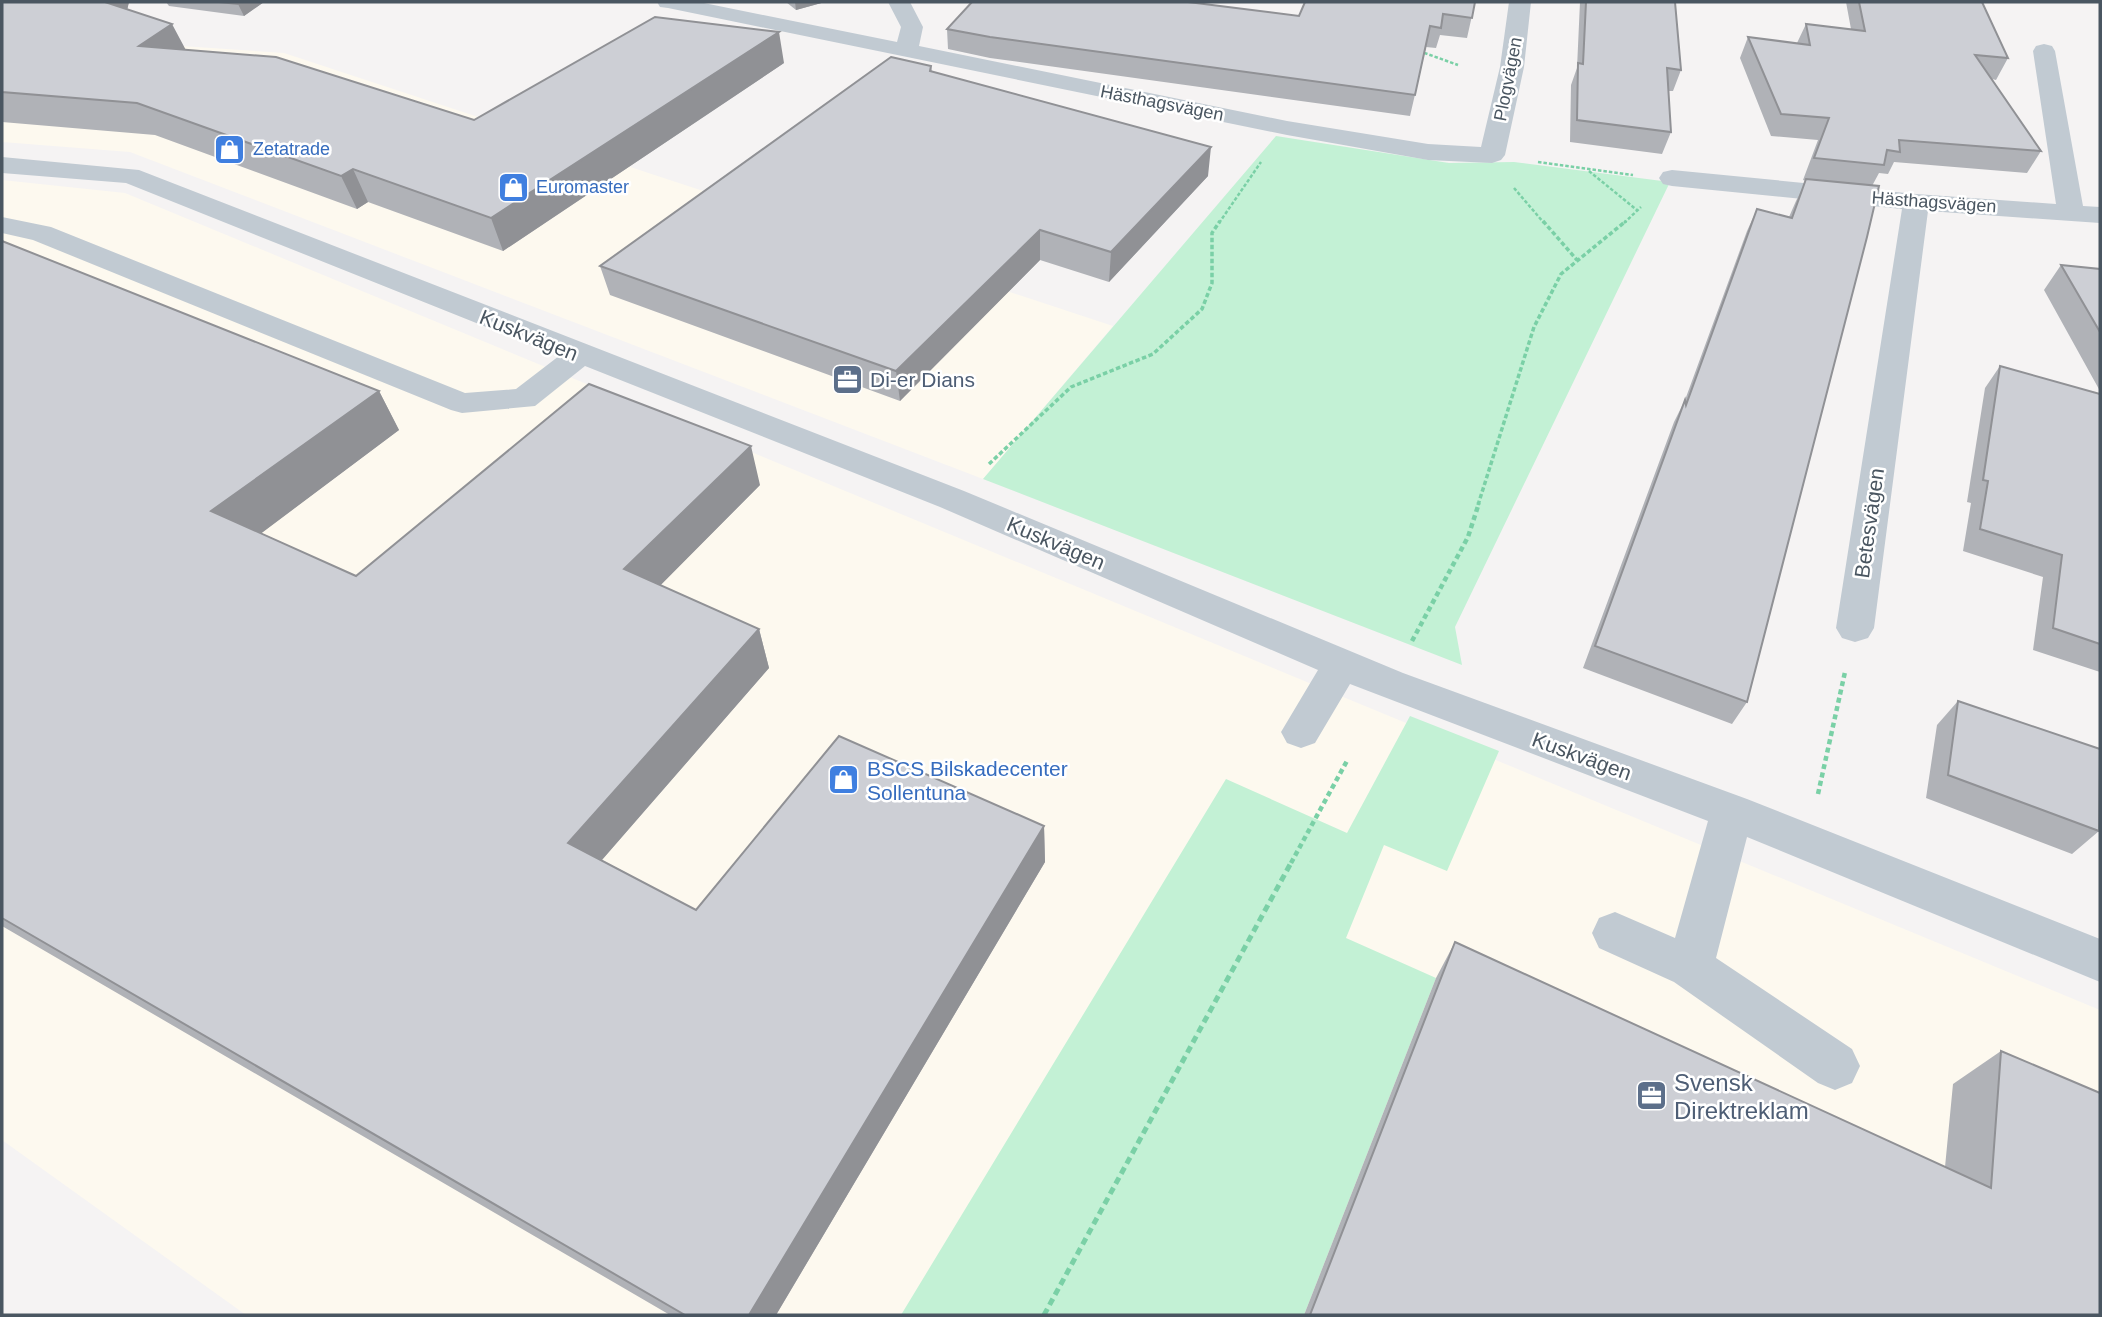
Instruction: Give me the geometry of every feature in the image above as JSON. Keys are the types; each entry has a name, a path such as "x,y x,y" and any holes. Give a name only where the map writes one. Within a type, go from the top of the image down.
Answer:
{"street":[{"name":"Hästhagsvägen","path":"668,2 1287,128 1428,152 1492,155"},
{"path":"899,2 912,27 906,52"},
{"name":"Plogvägen","path":"1492,155 1512,67 1520,2"},
{"path":"2044,51 2071,213"},
{"name":"Kuskvägen","path":"2,165 130,176 952,499 1401,689 1732,812 2100,961"},
{"name":"Hästhagsvägen","path":"1672,178 1916,202 2100,215"},
{"name":"Betesvägen","path":"1855,628 1916,202"},
{"path":"2,225 41,233 462,402 524,399 580,355"},
{"path":"1301,732 1342,663"},
{"path":"1690,967 1732,812"},
{"path":"1615,933 1690,967 1835,1066"}],"path":[{"path":"1414,50 1427,52 1458,65"},
{"path":"952,499 1071,387 1153,354 1202,309 1212,284 1212,233 1243,184 1287,128"},
{"path":"1492,155 1637,175"},
{"path":"1492,155 1517,192 1577,260"},
{"path":"1588,170 1638,211"},
{"path":"1807,842 1855,628"}],"shaded area":[{"path":"2,34 284,53 1113,326 983,479 130,152 2,142"},
{"path":"2,180 125,193 2100,1010 2100,1315 246,1315 2,1140"}],"green space":[{"path":"1276,136 1449,163 1514,162 1670,182 1455,627 1462,665 983,479"},
{"path":"1410,716 1499,751 1447,871 1384,845 1346,938 1436,978 1304,1315 901,1315 1226,779 1347,833"}],"building":[{"path":"2,2 105,2 172,24 139,46 276,57 474,120 655,17 779,32 491,218 353,169 341,176 137,103 2,92"},
{"path":"972,2 1188,2 1299,16 1305,2 1475,2 1472,18 1443,14 1441,28 1430,26 1415,95 947,29"},
{"path":"1586,2 1675,2 1681,70 1667,68 1671,132 1577,120 1578,63 1583,64"},
{"path":"1859,2 1982,2 2008,58 1975,55 2041,151 1899,140 1900,152 1887,150 1884,165 1814,158 1829,118 1781,114 1748,37 1810,45 1806,24 1865,31"},
{"path":"891,57 931,66 930,71 1211,147 1111,252 1040,230 896,371 600,266"},
{"path":"1806,179 1879,186 1747,702 1595,646 1757,209 1792,218"},
{"path":"2,241 379,391 211,511 356,576 589,384 751,446 624,569 759,629 568,843 696,910 839,736 1044,826 749,1315 685,1315 2,918"},
{"path":"2061,265 2100,269 2100,332"},
{"path":"2000,366 2100,394 2100,644 2053,628 2062,555 1980,529 1988,481 1983,480"},
{"path":"1958,701 2100,749 2099,831 1948,775"},
{"path":"1455,942 1991,1188 2001,1051 2100,1093 2100,1315 1310,1315"}],"place":[{"name":"Zetatrade","path":"230,149"},
{"name":"Euromaster","path":"513,187"},
{"name":"Di-er Dians","path":"847,379"},
{"name":"BSCS Bilskadecenter Sollentuna","path":"844,780"},
{"name":"Svensk Direktreklam","path":"1651,1096"}]}
